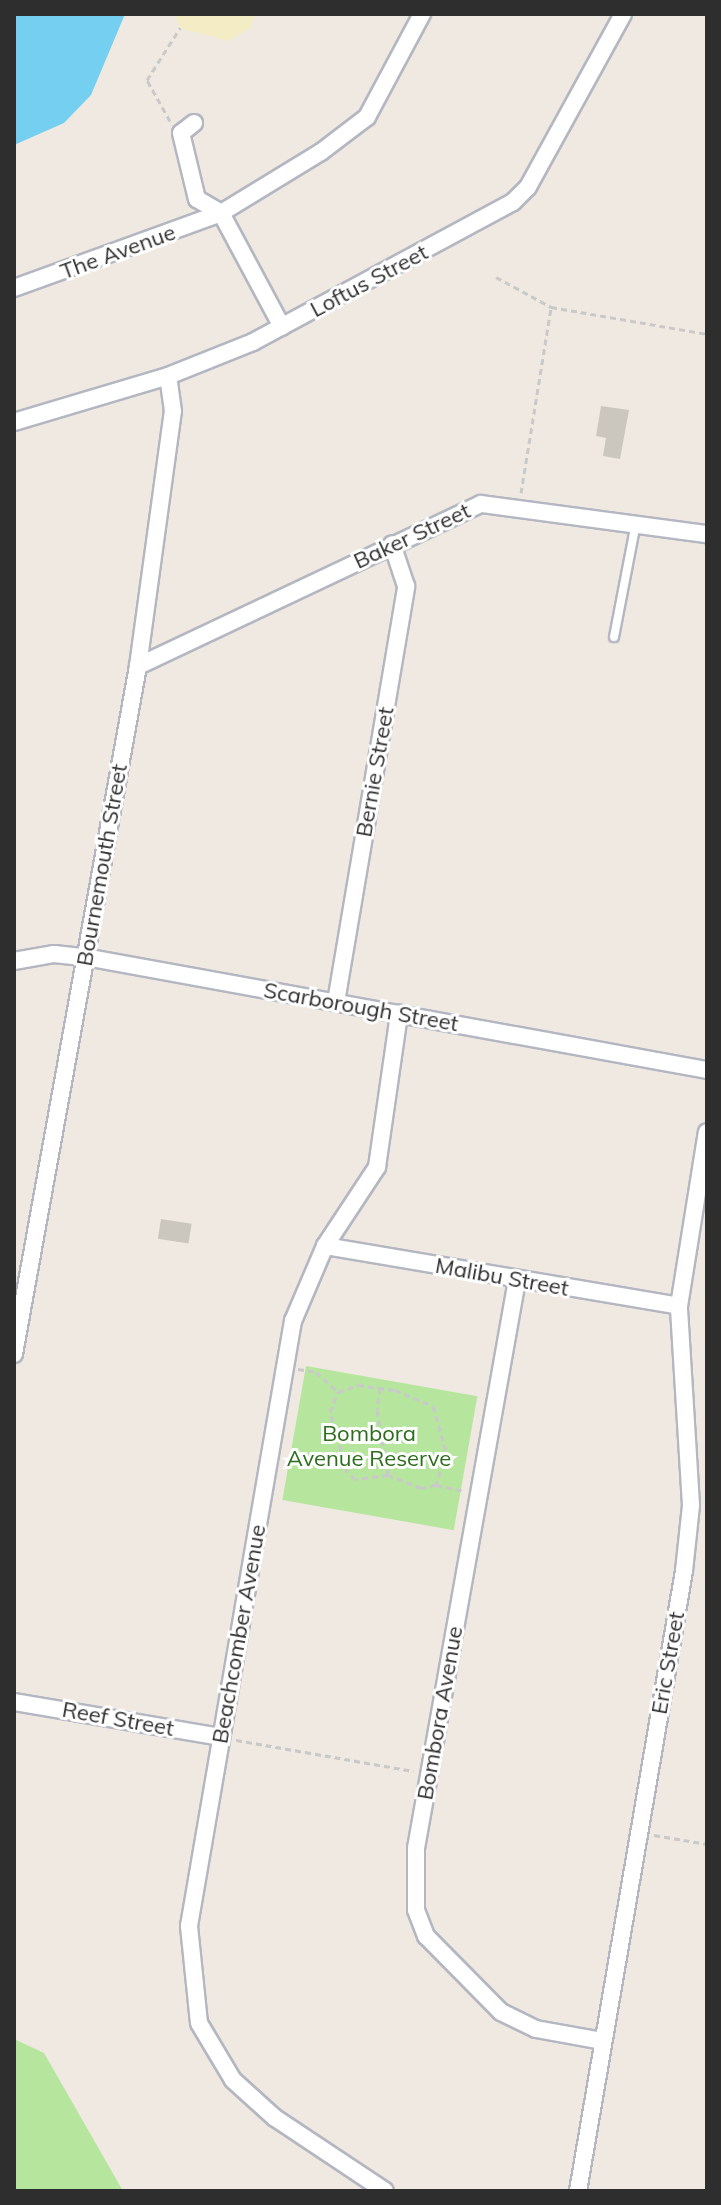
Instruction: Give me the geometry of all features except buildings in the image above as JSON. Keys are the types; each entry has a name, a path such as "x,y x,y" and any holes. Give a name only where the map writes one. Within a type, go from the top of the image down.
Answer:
{"street":[{"name":"The Avenue","path":"14,288 221,213 367,117 422,14"},
{"name":"Loftus Street","path":"14,422 168,376 282,327 521,196 623,14"},
{"path":"192,125 181,133 197,199 221,213 282,327"},
{"name":"Bournemouth Street","path":"14,1354 138,666 173,411 168,376"},
{"name":"Baker Street","path":"138,666 468,508 519,504 707,534"},
{"name":"Bernie Street","path":"336,1002 406,586 392,544"},
{"name":"Scarborough Street","path":"14,961 54,954 85,957 707,1070"},
{"name":"Beachcomber Avenue","path":"385,2191 275,2118 233,2080 199,2023 189,1926 284,1367 306,1281 377,1167 399,1014"},
{"name":"Eric Street","path":"578,2191 691,1505 679,1306 707,1132"},
{"name":"Malibu Street","path":"325,1246 679,1306"},
{"name":"Bombora Avenue","path":"517,1280 413,1874 426,1936 501,2012 536,2029 602,2041"},
{"name":"Reef Street","path":"14,1702 221,1737"}],"lane":[{"path":"614,637 636,523"}],"path":[{"path":"180,28 147,86 165,117 192,125"},
{"path":"496,277 551,307 707,334"},
{"path":"519,504 551,307"},
{"path":"284,1367 316,1372 338,1392 380,1388 415,1396 440,1417 446,1452 436,1485"},
{"path":"380,1388 377,1410 388,1475"},
{"path":"338,1392 330,1412 346,1470 355,1479 388,1475 421,1488 436,1485 479,1494"},
{"path":"221,1737 429,1774"},
{"path":"639,1833 707,1844"}],"green space":[{"name":"Bombora Avenue Reserve","path":"306,1366 477,1396 454,1530 282,1500"},
{"path":"14,2039 44,2053 123,2191 14,2191"}],"sand":[{"path":"175,14 256,14 250,28 228,41 180,28"}],"water":[{"path":"14,14 125,14 91,95 64,123 14,145"}]}
